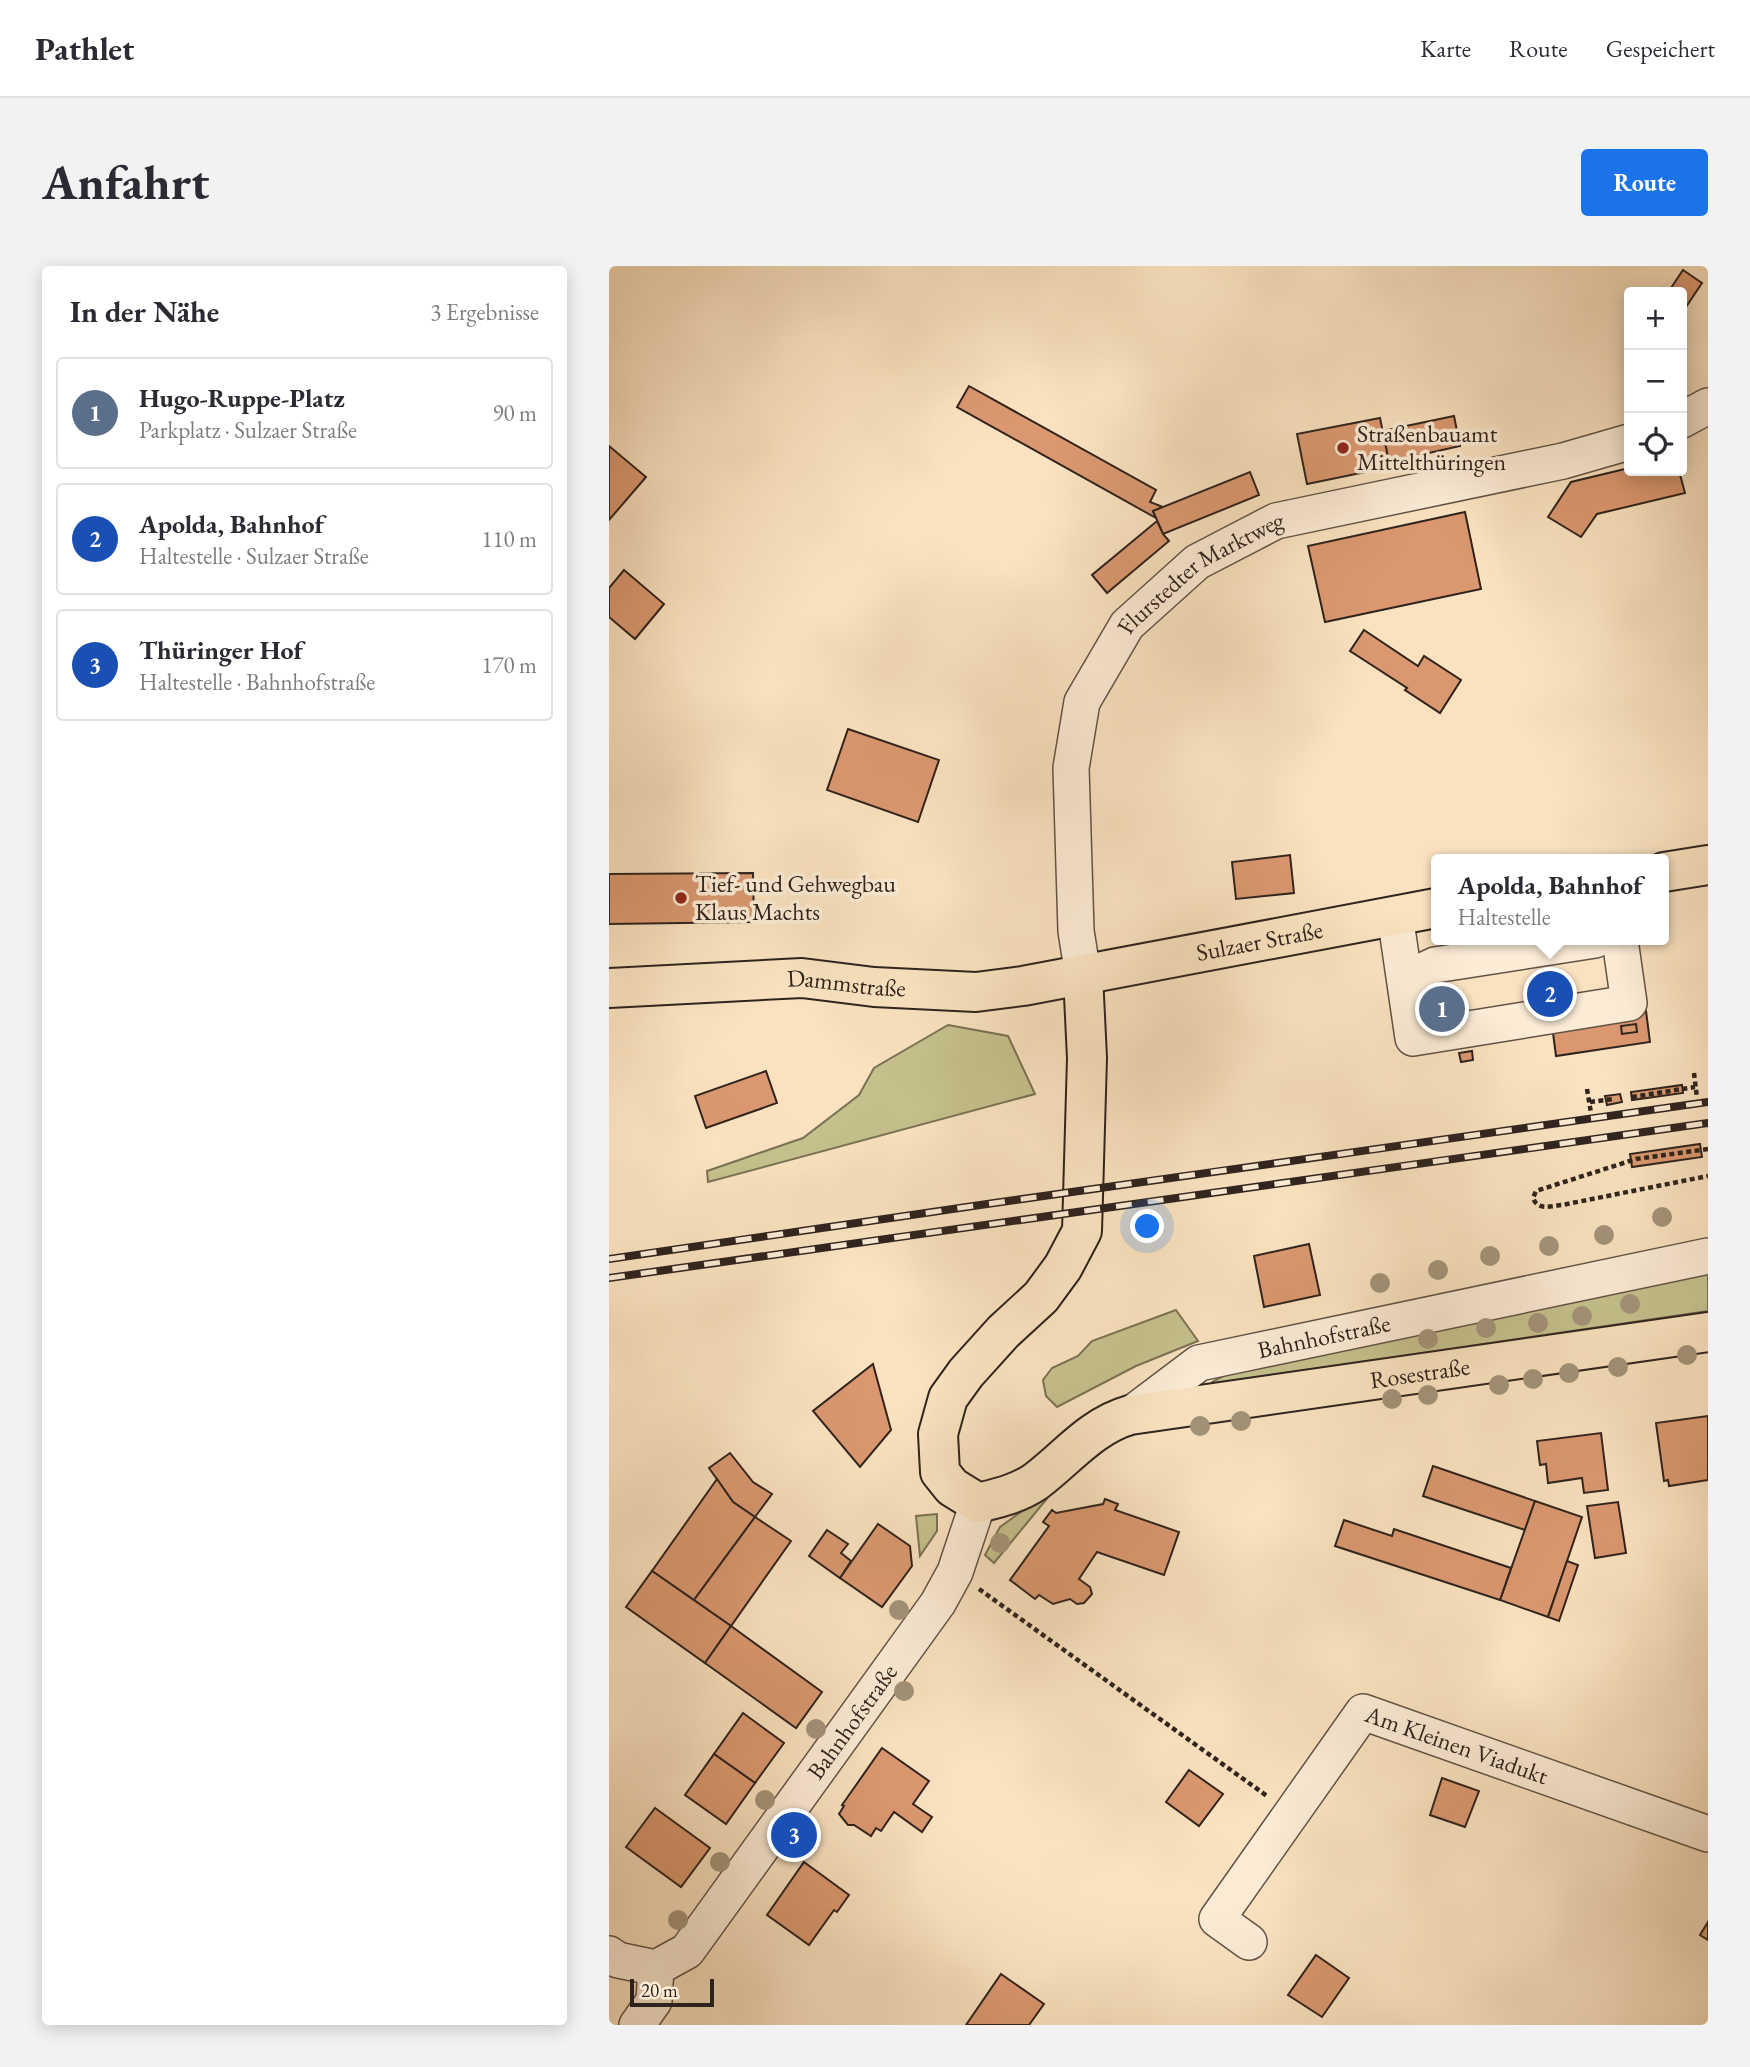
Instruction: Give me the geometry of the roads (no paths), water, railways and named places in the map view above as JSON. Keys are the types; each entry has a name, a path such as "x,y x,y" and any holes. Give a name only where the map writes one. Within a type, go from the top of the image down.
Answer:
{"main road":[{"path":"1669,871 1708,865"},
{"name":"Sulzaer Straße","path":"1083,975 1431,909"},
{"name":"Dammstraße","path":"609,988 802,978 874,987 975,992 1083,975"},
{"path":"978,1503 952,1487 940,1472 938,1434 948,1398 1003,1332 1041,1297 1063,1267 1081,1231 1087,1058 1083,975"},
{"name":"Rosestraße","path":"1130,1415 1708,1332"},
{"name":"Bahnhofstraße","path":"978,1503 1008,1496 1033,1483 1091,1434 1130,1415"}],"street":[{"path":"1687,417 1708,406"},
{"name":"Flurstedter Marktweg","path":"1083,975 1076,931 1071,768 1082,702 1127,625 1197,562 1276,521 1551,464 1624,443"},
{"path":"1395,915 1413,1038 1629,1003 1621,945"},
{"path":"1405,979 1435,965 1563,945"},
{"name":"Bahnhofstraße","path":"1130,1415 1199,1363 1708,1256"},
{"path":"1153,1367 1199,1363"},
{"name":"Bahnhofstraße","path":"656,1968 687,1951 938,1603 955,1572 978,1503"},
{"name":"Am Kleinen Viadukt","path":"1249,1942 1217,1919 1363,1712 1708,1834"},
{"path":"609,1954 618,1960 656,1968 654,2001 637,2025"}],"railway":[{"path":"609,1259 1708,1102"},
{"path":"609,1278 1708,1123"}],"place":[{"name":"Straßenbauamt Mittelthüringen","path":"1343,448"},
{"name":"Tief- und Gehwegbau Klaus Machts","path":"681,898"},
{"name":"Apolda, Bahnhof","path":"1550,994"},
{"name":"Hugo-Ruppe-Platz","path":"1442,1009"},
{"name":"Thüringer Hof","path":"794,1835"}]}
